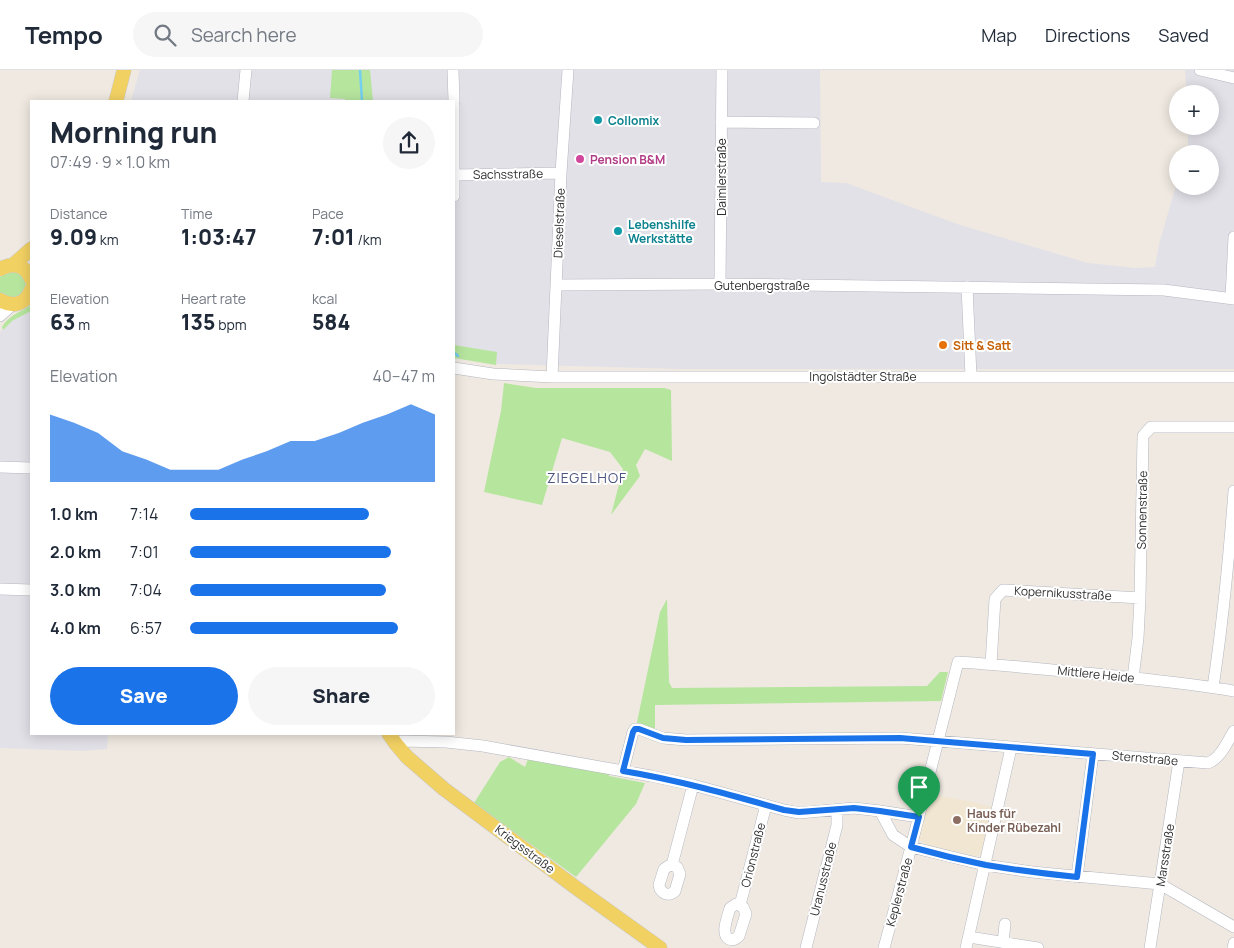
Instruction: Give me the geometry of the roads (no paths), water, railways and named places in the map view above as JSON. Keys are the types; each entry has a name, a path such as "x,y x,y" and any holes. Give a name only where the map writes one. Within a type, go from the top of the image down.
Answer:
{"main road":[{"path":"116,100 124,70"},
{"path":"20,269 30,251"},
{"path":"6,303 18,304 30,295"},
{"name":"Kriegsstraße","path":"392,739 407,757 444,789 660,948"}],"street":[{"path":"243,100 246,70"},
{"path":"453,70 454,100"},
{"name":"Dieselstraße","path":"552,376 561,173 568,70"},
{"name":"Daimlerstraße","path":"720,284 722,70"},
{"path":"1200,70 1234,78"},
{"path":"721,122 814,123"},
{"name":"Sachsstraße","path":"455,175 561,173"},
{"path":"1232,298 1234,237"},
{"name":"Gutenbergstraße","path":"557,285 720,284 1164,290 1232,298"},
{"path":"967,287 971,376"},
{"path":"0,316 6,303"},
{"name":"Ingolstädter Straße","path":"455,368 493,374 552,376 1234,376"},
{"name":"Sonnenstraße","path":"1133,678 1140,598 1143,436 1151,428 1234,427"},
{"path":"0,467 30,468"},
{"path":"1213,687 1221,634 1234,491"},
{"path":"0,589 30,590"},
{"name":"Kopernikusstraße","path":"991,664 995,599 1003,590 1140,598"},
{"name":"Mittlere Heide","path":"958,662 1133,678 1234,691"},
{"name":"Keplerstraße","path":"884,948 958,662"},
{"name":"Sternstraße","path":"623,771 635,729 663,738 686,740 900,738 1208,764 1215,761 1234,731"},
{"path":"392,739 483,746 651,776 784,810 799,812 854,808 919,817"},
{"path":"1011,748 967,942 1003,942 1038,948"},
{"path":"1077,877 1093,754"},
{"name":"Marsstraße","path":"1150,948 1179,761"},
{"path":"672,865 693,786"},
{"name":"Orionstraße","path":"740,905 766,805"},
{"name":"Uranusstraße","path":"806,948 837,825 837,810"},
{"path":"880,811 893,835 911,847 951,858 1032,872 1160,884 1234,927"},
{"path":"1003,942 1005,924"},
{"path":"1233,948 1234,943"}],"waterway":[{"path":"360,70 362,100"}],"place":[{"name":"Collomix","path":"598,120"},
{"name":"Pension B&M","path":"580,159"},
{"name":"Lebenshilfe Werkstätte","path":"618,231"},
{"name":"Sitt & Satt","path":"943,345"},
{"name":"Haus für Kinder Rübezahl","path":"957,820"}],"district":[{"name":"ZIEGELHOF","path":"587,477"}]}
